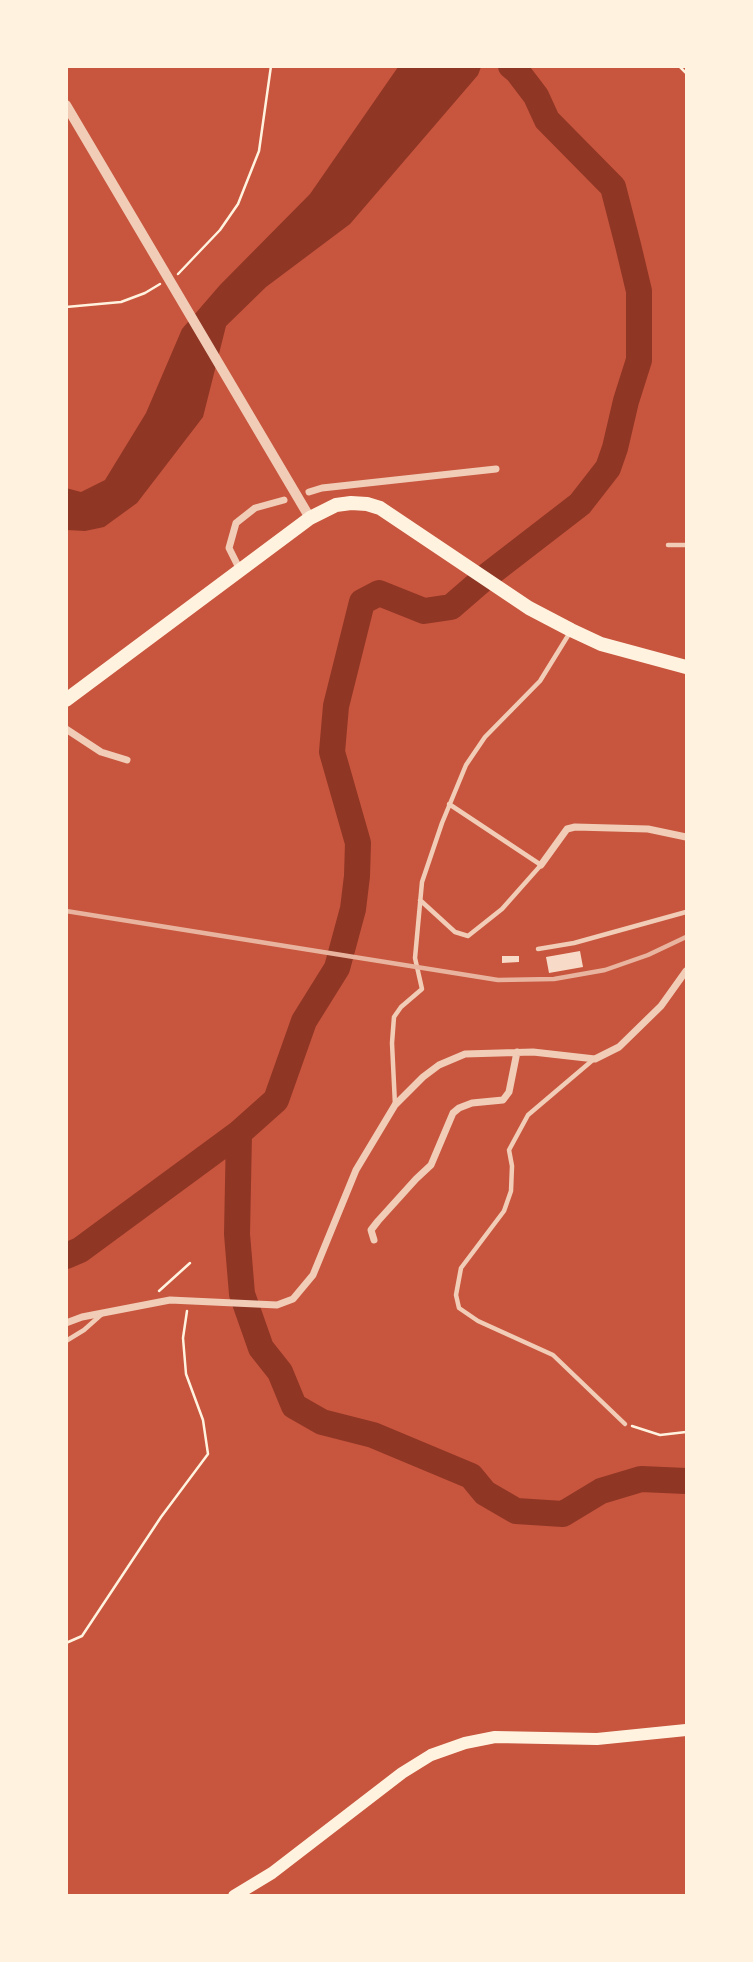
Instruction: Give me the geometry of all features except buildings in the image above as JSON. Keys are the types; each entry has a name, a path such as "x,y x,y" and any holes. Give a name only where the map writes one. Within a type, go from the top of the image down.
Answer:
{"highway":[{"path":"66,700 310,518 335,505 368,503 443,549 529,608 571,630 613,648 687,667"}],"main road":[{"path":"234,1895 272,1873 402,1773 431,1755 465,1743 495,1737 597,1739 687,1730"}],"street":[{"path":"66,106 310,518"},
{"path":"309,492 322,488 495,469"},
{"path":"240,570 229,548 236,523 255,508 284,500"},
{"path":"66,729 101,752 127,760"},
{"path":"541,865 567,828 648,829 687,838"},
{"path":"66,1323 145,1304 201,1300 277,1305 293,1298 313,1275 356,1170 395,1105 423,1077 439,1065 465,1054 533,1052 595,1059 619,1047 661,1006 687,971"},
{"path":"374,1240 371,1230 377,1222 431,1165 453,1113 472,1103 503,1100 509,1092 517,1052"}],"lane":[{"path":"668,545 687,545"},
{"path":"395,1105 392,1043 394,1017 422,989 415,958 422,882 449,804 466,765 485,737 540,681 571,630"},
{"path":"420,900 455,932 468,936 502,909 541,865 449,804"},
{"path":"538,949 574,943 687,912"},
{"path":"595,1059 527,1115 509,1150 512,1191 504,1212 461,1268 456,1295 459,1308 478,1321 553,1355 625,1424"},
{"path":"66,1341 84,1330 102,1313"}],"path":[{"path":"174,276 183,270 220,230 238,204 259,150 271,66"},
{"path":"679,66 687,73"},
{"path":"66,307 121,302 164,282"},
{"path":"145,1304 190,1262"},
{"path":"66,1643 82,1636 161,1517 208,1454 204,1420 186,1374 183,1338 188,1300"},
{"path":"625,1424 660,1435 687,1432"}],"shaded area":[{"path":"398,67 481,67 478,75 350,224 266,287 226,326 203,417 137,503 104,527 85,531 67,530 66,488 81,492 105,480 146,413 182,329 220,285 310,194"}],"waterway":[{"path":"66,1256 80,1250 239,1133 276,1100 304,1021 337,968 353,909 358,843 332,752 336,706 362,602 379,593 424,611 451,607 580,504 608,468 639,360 639,291 628,245 613,187 547,120 536,96 511,66"},
{"path":"239,1133 237,1234 242,1294 261,1348 280,1372 294,1406 322,1422 373,1435 471,1476 485,1493 516,1511 563,1514 601,1491 641,1479 686,1481"}],"railway":[{"path":"66,911 498,980 554,979 605,970 648,955 686,937"}]}
